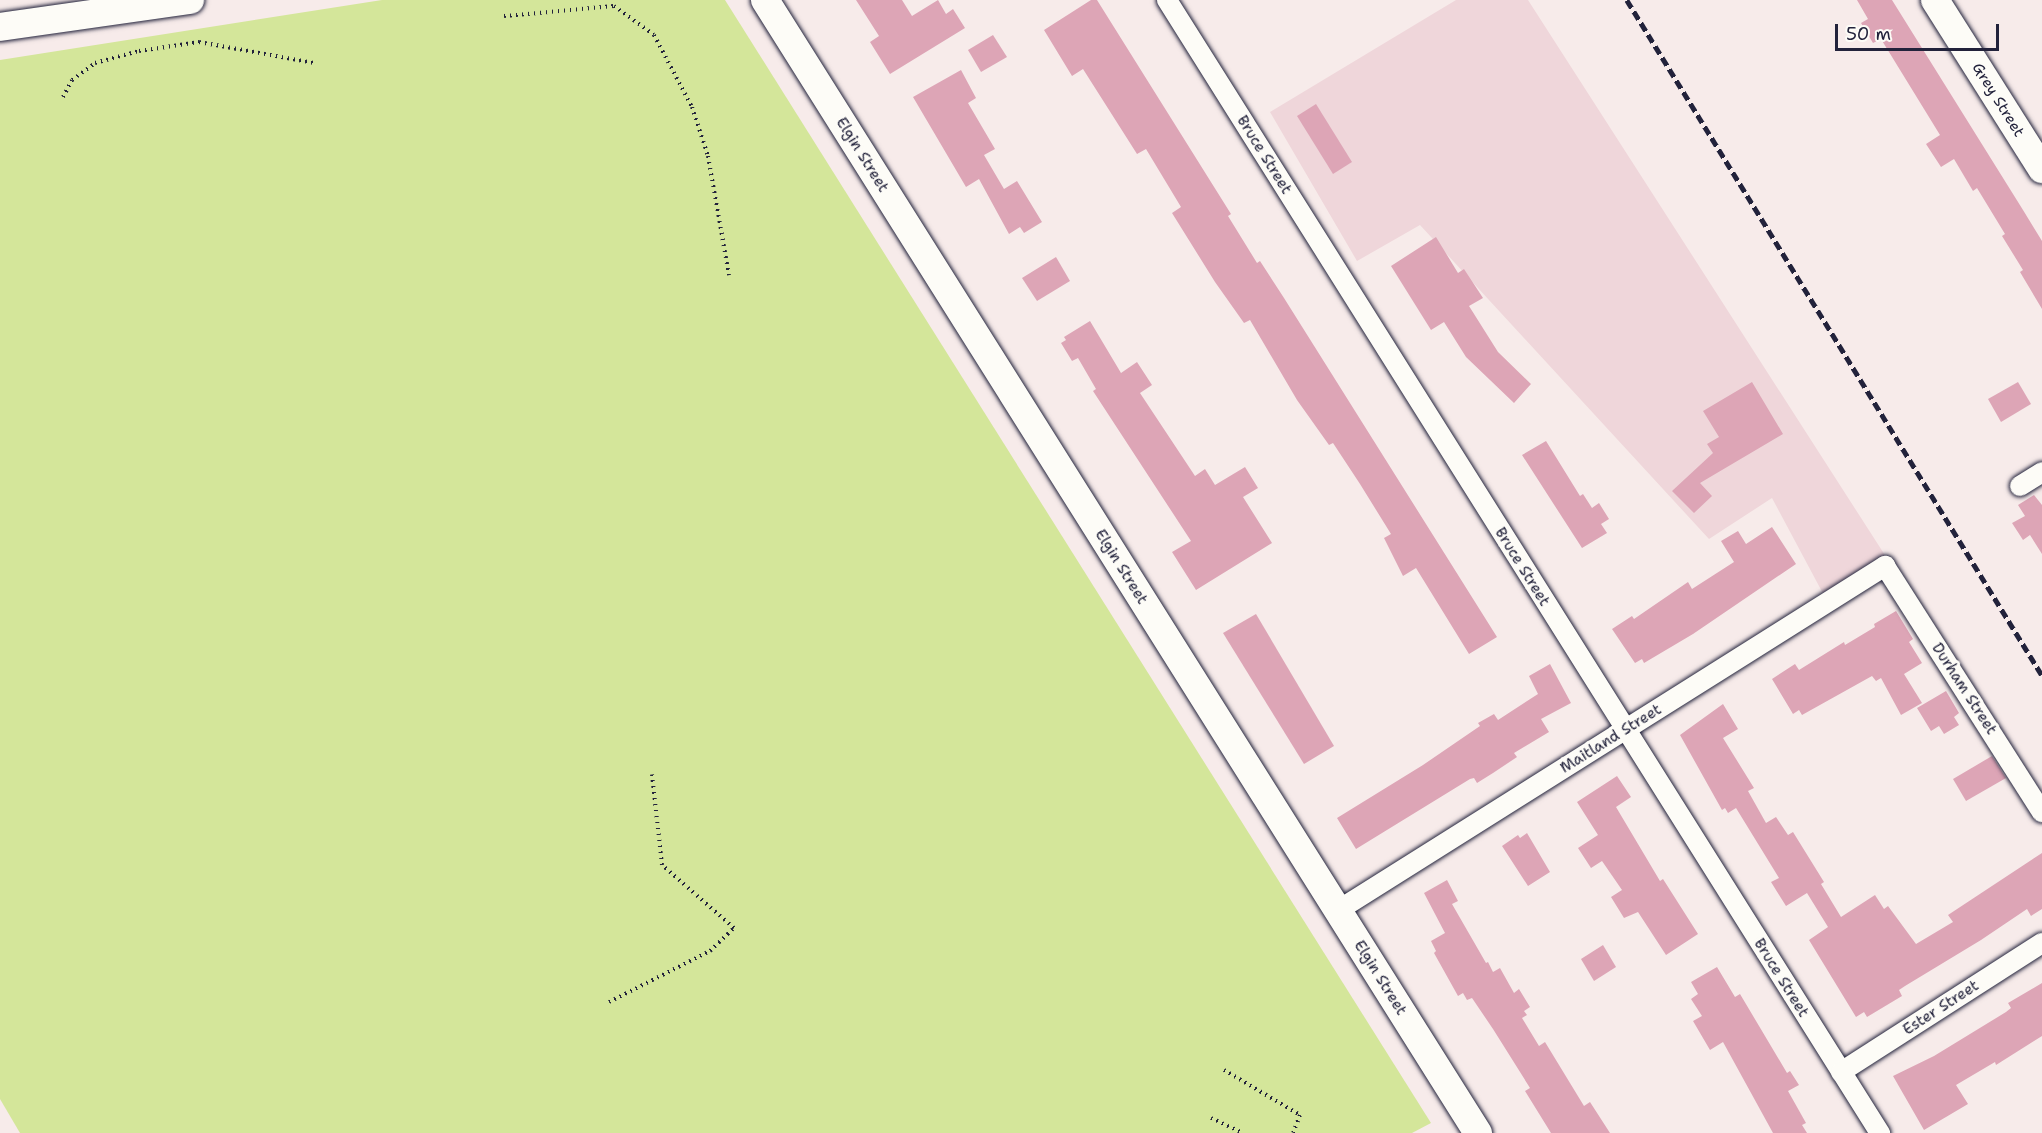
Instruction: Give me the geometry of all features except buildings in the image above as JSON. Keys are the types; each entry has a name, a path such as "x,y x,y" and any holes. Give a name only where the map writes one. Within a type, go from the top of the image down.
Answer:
{"main road":[{"path":"0,27 190,0"},
{"name":"Elgin Street","path":"765,0 1478,1133"},
{"name":"Grey Street","path":"1935,0 2042,169"}],"street":[{"name":"Bruce Street","path":"1167,0 1624,730 1880,1133"},
{"path":"2020,486 2042,472"},
{"name":"Maitland Street","path":"1337,911 1885,566"},
{"name":"Durham Street","path":"1885,566 2042,812"},
{"name":"Ester Street","path":"1841,1072 2042,944"}],"path":[{"path":"504,16 615,6 654,35 692,107 708,156 729,275"},
{"path":"63,97 72,80 95,63 139,51 199,42 314,63"},
{"path":"609,1002 710,951 734,928 662,865 652,775"},
{"path":"1224,1070 1300,1115 1293,1133"},
{"path":"1211,1118 1243,1133"}],"shaded area":[{"path":"1456,0 1528,0 1890,563 1827,601 1772,498 1709,539 1420,225 1357,261 1270,112"}],"green space":[{"path":"382,0 725,0 1431,1123 1412,1133 20,1133 0,1099 0,60"}],"railway":[{"path":"1627,0 2042,675"}]}
